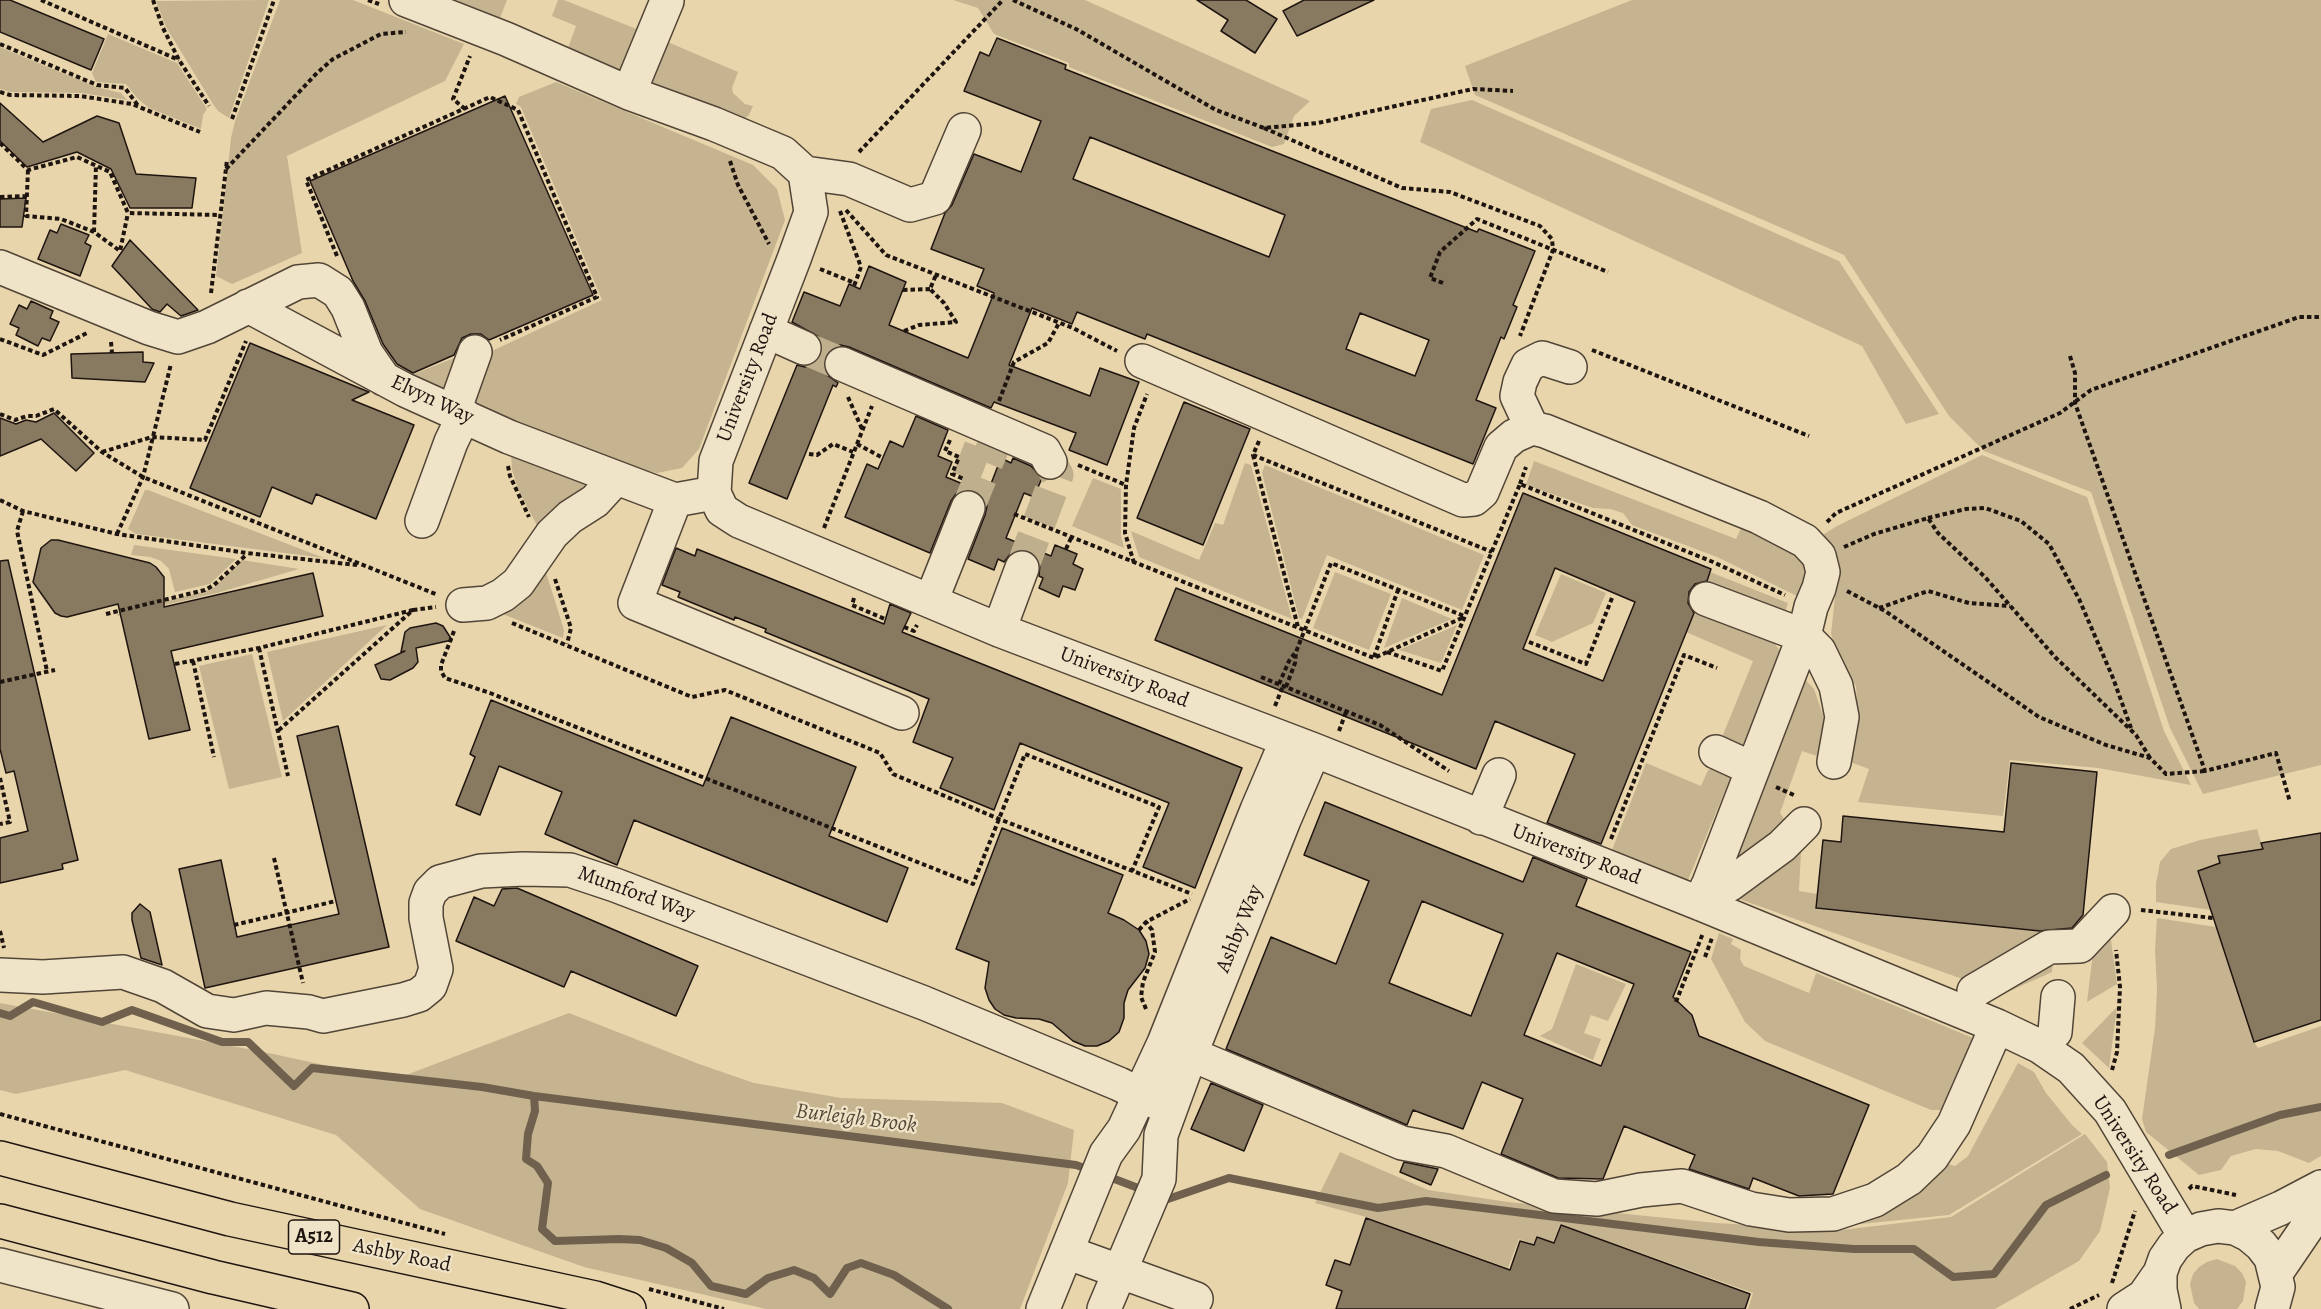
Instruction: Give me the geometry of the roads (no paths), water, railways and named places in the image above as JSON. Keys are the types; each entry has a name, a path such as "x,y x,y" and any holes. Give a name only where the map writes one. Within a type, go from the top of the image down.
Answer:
{"main road":[{"name":"Ashby Road","path":"0,1158 230,1219 595,1298 638,1298"},
{"path":"0,1221 213,1277 352,1309"}],"street":[{"path":"629,93 667,1"},
{"path":"417,10 506,39 629,93 714,124 783,153 824,183 849,179 910,205 936,198 964,130"},
{"name":"University Road","path":"824,183 811,212 782,253 766,331 716,462 714,493 722,510 739,521 999,630 1300,745 1997,1026 2039,1046 2071,1068 2110,1111 2185,1236"},
{"path":"0,267 113,314 192,332 248,306 384,379"},
{"name":"Elvyn Way","path":"248,306 298,282 319,280 338,292 348,308 366,353 384,379 508,437 675,500"},
{"path":"766,331 804,348"},
{"path":"422,521 452,442 475,351"},
{"path":"1532,428 1517,396 1520,382 1528,365 1542,358 1580,358"},
{"path":"1149,364 1463,500 1474,499 1482,492 1501,447 1514,436 1532,428 1545,431 1759,517 1812,585 1819,651 1836,686 1842,717 1834,762"},
{"path":"844,377 882,381 1044,450 1050,462"},
{"path":"464,604 487,603 503,596 518,583 552,534 570,517 595,501 616,478"},
{"path":"714,493 675,500 635,603 902,713"},
{"path":"931,601 966,494"},
{"path":"999,630 1022,568"},
{"path":"1706,599 1812,585"},
{"path":"1704,908 1753,769 1812,585"},
{"name":"Ashby Way","path":"1043,1308 1106,1154 1124,1129 1141,1095 1178,1048 1284,820 1300,745"},
{"path":"1716,752 1753,769"},
{"path":"1481,818 1499,775"},
{"path":"1704,908 1729,885 1782,846 1804,824"},
{"name":"Mumford Way","path":"0,975 43,977 123,972 163,986 207,1011 234,1015 266,1008 309,1012 323,1016 403,1000 419,994 430,986 436,969 426,918 426,903 430,892 440,882 481,871 570,870 924,1003 1060,1058 1141,1095"},
{"path":"2060,976 2080,946 2113,911"},
{"path":"1974,992 2049,947 2060,976 2055,1032"},
{"path":"1178,1048 1402,1143 1446,1151 1554,1196 1597,1199 1641,1190 1682,1186 1750,1209 1789,1215 1833,1214 1875,1200 1909,1179 1932,1156 1954,1124 1997,1026"},
{"name":"Ashby Way","path":"1104,1309 1159,1179 1161,1135 1170,1109 1178,1048"},
{"path":"1141,1095 1170,1109"},
{"path":"2235,1228 2266,1215 2321,1186"},
{"path":"2276,1273 2321,1207"},
{"path":"2111,1298 2144,1296 2160,1273 2165,1258 2174,1246 2185,1236 2201,1228 2218,1226 2235,1228 2249,1235 2262,1245 2271,1258 2278,1287 2272,1309"},
{"path":"1066,1252 1196,1299"},
{"path":"0,1265 172,1309"},
{"path":"2160,1273 2160,1290 2164,1309"}],"waterway":[{"name":"Burleigh Brook","path":"0,1013 10,1016 33,1002 102,1022 132,1010 222,1042 248,1042 294,1086 312,1068 482,1087 534,1096 1076,1165 1090,1170"},
{"name":"Burleigh Brook","path":"534,1096 535,1111 528,1134 526,1159 537,1166 548,1183 542,1229 555,1241 640,1240 666,1248 692,1263 711,1286 746,1294 768,1278 794,1270 814,1278 830,1294 847,1268 861,1263 894,1275 948,1309"},
{"path":"2169,1155 2280,1115 2321,1107"},
{"name":"Burleigh Brook","path":"1104,1175 1146,1191"},
{"path":"1160,1196 1168,1199 1229,1178 1378,1208 1426,1201 1759,1242 1854,1249 1914,1249 1953,1277 1994,1274 2046,1205 2106,1175"}],"tunnel":[{"path":"804,348 842,364"},
{"path":"968,508 995,442"},
{"path":"959,457 985,467"},
{"path":"1022,568 1057,475 1050,462"}]}
